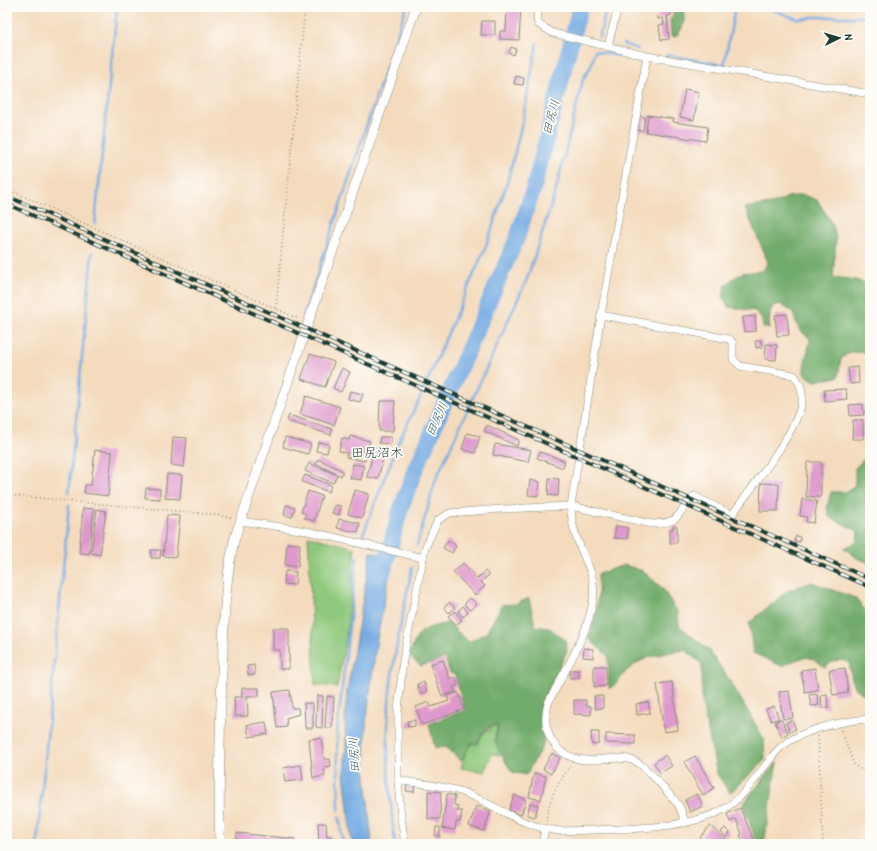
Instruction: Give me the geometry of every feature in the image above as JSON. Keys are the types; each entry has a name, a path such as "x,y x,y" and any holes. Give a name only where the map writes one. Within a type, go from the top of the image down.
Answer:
{"street":[{"path":"220,844 220,737 225,590 229,560 416,7"},
{"path":"539,7 537,18 538,24 553,33 647,56 870,94"},
{"path":"608,46 618,7"},
{"path":"647,56 601,315 570,506 571,523 593,582 592,604 587,627 544,713 550,739 559,749 576,759 624,759 632,760 641,765 678,804 684,823"},
{"path":"405,844 398,780 398,711 402,660 425,548 438,520 450,513 570,506 652,524 662,523 678,518 694,496 732,515 795,423 802,400 802,389 794,374 740,366 733,359 733,343 729,339 601,315"},
{"path":"241,521 307,531 361,545 423,558"},
{"path":"398,780 452,789 466,794 524,823 545,829 559,831 684,823 723,810 739,798 778,750 795,739 839,723 870,719"},
{"path":"542,844 545,829"}],"path":[{"path":"276,308 304,7"},
{"path":"7,189 309,323"},
{"path":"7,495 218,515 241,521"},
{"path":"839,723 854,765 870,775"},
{"path":"817,730 819,741 824,844"},
{"path":"545,829 547,810 552,795 558,783 576,759"}],"green space":[{"path":"674,7 683,7 684,15 684,23 681,30 675,37 671,36 670,19 673,17"},
{"path":"803,195 817,200 833,225 836,239 833,277 856,280 870,285 870,352 850,352 841,359 838,377 815,381 804,374 804,365 810,338 798,327 793,312 780,304 773,306 770,312 769,328 763,328 762,320 756,311 728,307 723,297 725,286 730,281 742,273 763,271 768,262 745,208 776,203 788,197"},
{"path":"870,460 870,563 857,558 844,548 857,542 858,531 829,517 827,507 831,492 846,492 855,485 855,468 862,461"},
{"path":"308,536 355,548 347,631 337,687 315,685"},
{"path":"624,565 643,571 662,588 678,612 679,626 709,650 732,684 764,739 765,760 730,793 717,774 702,703 702,664 685,650 656,655 635,664 609,689 608,656 588,638 594,622 597,607 598,574"},
{"path":"812,582 855,598 870,616 870,688 863,694 853,686 849,662 836,660 825,668 814,659 805,658 782,666 753,653 749,623 787,591"},
{"path":"529,598 535,626 549,628 565,640 567,651 542,703 541,712 544,731 543,745 526,775 512,772 502,756 496,741 498,725 490,725 489,729 482,733 478,743 472,743 461,761 446,747 435,748 429,724 465,710 455,675 450,673 445,658 421,666 409,656 418,635 427,629 448,623 469,642 487,632 502,605 516,604"},
{"path":"491,726 497,726 494,742 501,752 500,755 492,754 484,772 461,768 466,752 472,744 478,745 483,733 490,731"},
{"path":"777,762 764,844 757,844 743,804"}],"water":[{"path":"371,552 393,557 377,638 366,724 365,766 372,844 352,844 344,773 347,691"}],"building":[{"path":"507,7 521,7 519,40 500,39 500,31 506,31"},
{"path":"657,7 671,7 671,15 667,16 669,39 661,40 659,25 664,24 663,18 658,19"},
{"path":"482,21 495,21 495,35 481,35"},
{"path":"511,47 516,49 514,55 509,53"},
{"path":"516,76 524,78 523,85 514,84"},
{"path":"685,89 699,92 694,120 680,117"},
{"path":"648,115 674,119 673,122 708,127 706,141 646,132"},
{"path":"639,116 645,117 643,131 637,130"},
{"path":"787,314 789,335 777,336 775,315"},
{"path":"755,316 756,331 745,332 743,317"},
{"path":"761,340 762,347 756,348 755,341"},
{"path":"766,344 777,345 776,360 765,359"},
{"path":"310,354 334,362 325,387 301,379"},
{"path":"858,367 859,383 850,384 848,368"},
{"path":"342,368 350,372 341,392 333,388"},
{"path":"846,389 847,399 825,401 824,390"},
{"path":"350,391 363,394 360,402 348,399"},
{"path":"306,396 340,407 334,425 300,414"},
{"path":"380,401 395,401 393,431 379,431"},
{"path":"863,404 864,415 850,416 849,405"},
{"path":"289,415 332,429 331,435 287,421"},
{"path":"853,420 863,420 863,439 852,439"},
{"path":"487,425 519,440 517,446 484,431"},
{"path":"467,433 480,436 475,453 462,449"},
{"path":"350,436 370,441 365,461 346,457 347,453 339,451 342,438 349,440"},
{"path":"173,437 187,438 184,467 171,465"},
{"path":"285,437 311,444 308,454 283,447"},
{"path":"380,437 391,437 391,444 379,443"},
{"path":"318,442 329,444 327,453 316,451"},
{"path":"495,444 531,450 528,462 493,455"},
{"path":"374,448 385,450 378,479 367,477"},
{"path":"95,450 112,452 108,496 84,493 85,485 91,485"},
{"path":"540,452 565,461 563,468 537,458"},
{"path":"318,459 343,471 341,476 316,464"},
{"path":"807,462 821,462 821,497 806,497"},
{"path":"309,463 337,475 333,483 305,471"},
{"path":"353,464 364,466 361,480 350,478"},
{"path":"167,474 182,475 180,499 165,498"},
{"path":"305,475 331,485 329,492 302,482"},
{"path":"549,478 559,479 558,496 548,495"},
{"path":"530,480 540,482 538,496 528,495"},
{"path":"761,483 779,484 778,511 760,511"},
{"path":"146,488 160,489 160,499 145,498"},
{"path":"355,490 369,494 362,518 348,514"},
{"path":"308,491 322,496 314,521 304,518 306,514 301,512"},
{"path":"802,499 817,501 814,523 806,522 807,517 800,516"},
{"path":"286,505 295,508 292,517 284,515"},
{"path":"335,505 341,506 339,515 332,513"},
{"path":"83,508 94,509 89,554 79,553"},
{"path":"97,509 106,511 100,555 91,553"},
{"path":"167,515 180,516 176,557 163,556"},
{"path":"339,519 360,523 358,532 337,528"},
{"path":"616,526 628,528 627,539 614,538"},
{"path":"673,526 677,526 677,543 670,543 670,529 673,529"},
{"path":"796,536 800,537 800,542 794,541"},
{"path":"448,540 456,546 452,553 443,548"},
{"path":"287,543 300,544 298,567 285,565"},
{"path":"151,550 161,550 160,558 151,558"},
{"path":"463,563 477,579 485,571 489,575 481,582 485,586 475,595 453,572"},
{"path":"285,571 296,572 295,585 284,584"},
{"path":"470,598 477,604 470,610 464,604"},
{"path":"450,602 455,608 449,613 444,607"},
{"path":"463,606 468,612 463,617 458,611"},
{"path":"455,611 462,620 456,625 448,616"},
{"path":"273,628 289,628 289,669 280,669 280,650 273,650"},
{"path":"584,648 593,649 593,658 583,657"},
{"path":"443,660 450,679 455,677 458,685 453,687 455,692 442,696 430,664"},
{"path":"254,665 255,675 248,675 247,666"},
{"path":"594,666 606,666 606,686 594,687"},
{"path":"815,668 818,690 805,692 801,670"},
{"path":"845,668 848,693 833,695 829,670"},
{"path":"570,670 579,670 579,678 570,678"},
{"path":"424,682 427,692 420,694 417,684"},
{"path":"672,682 678,730 664,732 657,684"},
{"path":"242,688 259,688 259,696 247,696 248,716 235,716 234,697 242,697"},
{"path":"290,690 292,708 298,708 299,714 286,718 287,727 277,728 273,692"},
{"path":"789,691 793,718 783,719 779,692"},
{"path":"458,692 464,709 422,725 416,707 429,702 431,707 449,701 447,696"},
{"path":"817,694 819,705 811,706 809,695"},
{"path":"827,694 828,708 822,708 821,695"},
{"path":"317,696 323,696 322,728 316,727"},
{"path":"327,696 334,697 332,728 325,728"},
{"path":"594,696 603,696 603,708 595,709"},
{"path":"574,700 586,700 586,706 591,706 591,715 574,714"},
{"path":"648,702 650,713 637,715 636,704"},
{"path":"304,703 313,703 313,728 305,728"},
{"path":"774,706 779,719 771,721 766,709"},
{"path":"781,719 788,733 782,737 775,722"},
{"path":"415,720 415,726 408,727 407,721"},
{"path":"792,720 796,729 790,732 786,723"},
{"path":"266,722 268,734 249,737 247,725"},
{"path":"591,732 599,732 599,744 592,745"},
{"path":"606,734 635,735 635,744 606,743"},
{"path":"321,738 324,759 330,759 331,766 324,767 325,776 313,778 309,739"},
{"path":"552,753 560,758 551,774 543,769"},
{"path":"665,755 672,766 660,773 654,763"},
{"path":"695,756 714,788 703,795 684,762"},
{"path":"301,765 303,780 285,782 283,768"},
{"path":"534,773 546,776 541,800 529,797"},
{"path":"407,785 415,786 414,792 406,791"},
{"path":"428,791 441,792 440,819 428,819"},
{"path":"447,794 455,796 454,805 458,806 457,811 462,811 460,822 456,822 455,830 442,828"},
{"path":"697,794 703,806 690,812 685,800"},
{"path":"514,795 526,800 521,815 509,810"},
{"path":"530,803 538,805 535,817 527,815"},
{"path":"476,806 491,811 484,831 469,826"},
{"path":"740,808 755,842 750,844 744,844 736,819 730,822 727,814"},
{"path":"318,823 326,823 327,836 331,836 332,844 319,844"},
{"path":"710,826 732,844 707,844 700,838"},
{"path":"436,827 440,827 440,836 435,836"},
{"path":"725,828 730,833 726,837 721,832"},
{"path":"237,833 295,839 294,844 236,844"}],"waterway":[{"path":"95,223 117,7"},
{"path":"304,314 406,7"},
{"name":"田尻川","path":"382,576 401,508 414,473 517,238 534,187 580,7"},
{"path":"599,37 607,7"},
{"path":"667,55 724,65 735,8 766,8 801,19 812,17 870,17"},
{"path":"362,537 399,441 419,400 486,246 508,180 523,119 537,43"},
{"path":"623,44 638,49"},
{"path":"417,545 436,479 527,279 556,190 583,79 591,66 595,51 619,56 620,53"},
{"path":"69,492 92,253"},
{"path":"37,844 69,505"},
{"path":"339,810 337,732 357,557"},
{"path":"395,844 388,768 390,691 394,660 412,568"},
{"path":"339,817 343,844"}],"railway":[{"path":"7,196 870,579"},
{"path":"7,204 870,587"}],"district":[{"name":"田尻沼木","path":"377,452"}]}
